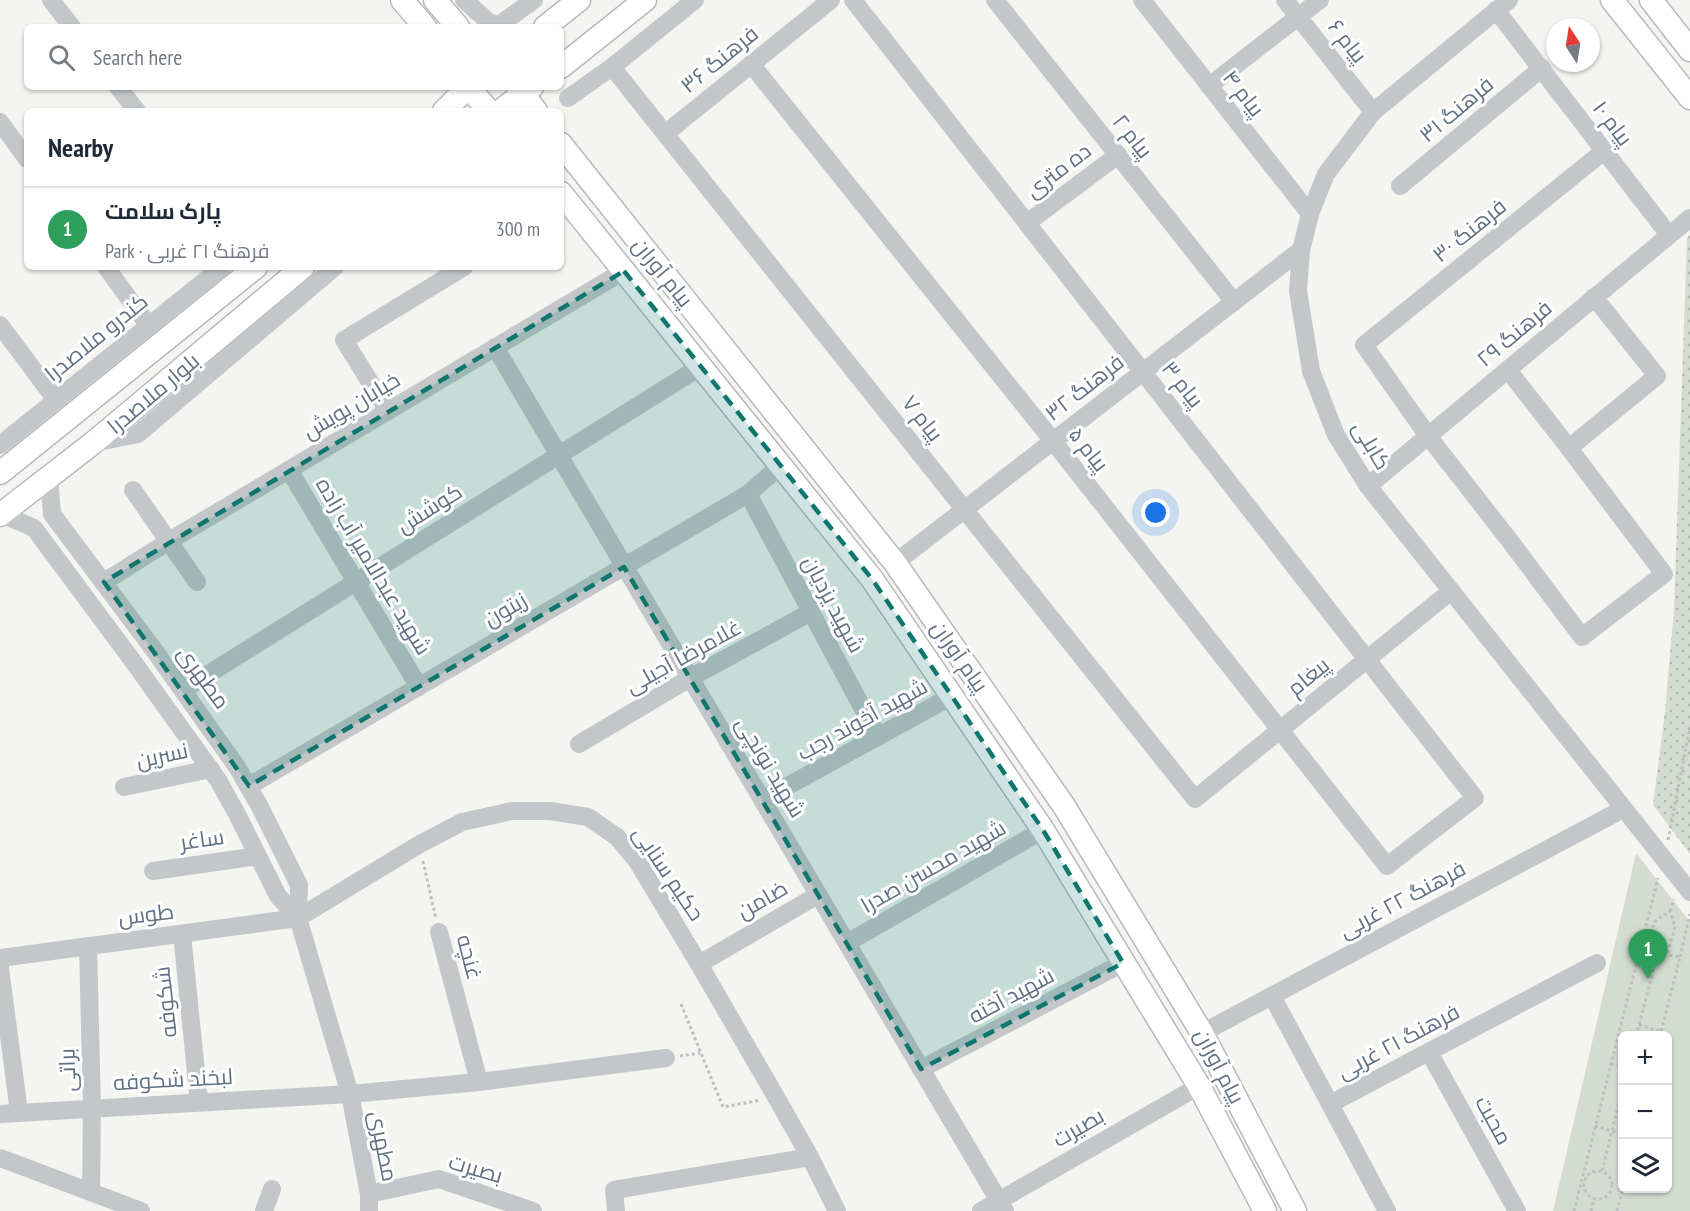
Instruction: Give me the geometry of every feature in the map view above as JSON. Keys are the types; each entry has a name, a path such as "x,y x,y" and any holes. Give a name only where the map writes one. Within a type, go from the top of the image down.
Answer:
{"main road":[{"path":"402,0 422,24"},
{"path":"435,0 455,24"},
{"path":"549,24 579,0"},
{"path":"564,63 645,0"},
{"path":"1612,0 1690,98"},
{"path":"1651,0 1690,50"},
{"path":"447,108 465,90"},
{"path":"471,90 486,108"},
{"path":"503,108 523,90"},
{"path":"525,90 535,108"},
{"name":"پیام آوران","path":"564,148 895,562 1064,806 1202,1033 1295,1211"},
{"name":"پیام آوران","path":"564,202 624,271 872,579 1044,830 1199,1086 1265,1211"},
{"name":"بلوار ملاصدرا","path":"0,473 252,270"},
{"name":"بلوار ملاصدرا","path":"0,514 93,442 299,270"},
{"path":"1081,892 1106,876"}],"street":[{"path":"51,0 70,24"},
{"path":"464,0 489,22 496,24"},
{"path":"500,24 534,0"},
{"name":"فرهنگ ۳۶","path":"666,133 831,0"},
{"name":"پیام ۳","path":"853,0 1475,798 1387,866"},
{"name":"پیام ۲","path":"995,0 1234,302"},
{"name":"پیام ۴","path":"1142,0 1310,214"},
{"name":"پیام ۶","path":"1285,0 1373,112"},
{"path":"1209,86 1320,0"},
{"path":"568,98 612,67 683,4"},
{"name":"پیام ۱۰","path":"1503,5 1542,68 1669,235"},
{"name":"کابلی","path":"1503,5 1373,112 1326,174 1310,214 1301,250 1298,291 1311,371 1336,435 1368,486 1663,858 1687,884"},
{"name":"پیام ۵","path":"751,64 1053,441 1387,866"},
{"name":"پیام ۷","path":"612,67 1195,800"},
{"name":"فرهنگ ۳۱","path":"1400,186 1542,68"},
{"path":"120,90 135,108"},
{"path":"0,122 24,155"},
{"name":"فرهنگ ۳۰","path":"1428,436 1364,345 1604,151"},
{"name":"ده متری","path":"1027,223 1118,155"},
{"name":"فرهنگ ۲۹","path":"1368,486 1690,218"},
{"name":"فرهنگ ۳۲","path":"895,562 1301,250"},
{"path":"108,270 149,326"},
{"name":"کندرو ملاصدرا","path":"0,445 218,270"},
{"path":"93,442 138,434 331,270"},
{"path":"388,411 344,340 459,270"},
{"name":"خیابان پویش","path":"104,582 624,271"},
{"path":"1569,448 1657,376 1594,297"},
{"path":"0,325 56,400"},
{"name":"شهید نونچی","path":"495,347 1002,1206"},
{"name":"کوشش","path":"183,690 700,367"},
{"path":"1428,436 1582,637 1664,574 1508,370"},
{"name":"زیتون","path":"249,786 748,494 780,466"},
{"name":"شهید عبدالامیر آب زاده","path":"289,470 419,687"},
{"path":"0,514 34,528 39,516 52,514 49,477"},
{"path":"133,490 197,582"},
{"name":"شهید یزدیان","path":"748,494 878,737"},
{"name":"مطهری","path":"52,514 183,690 249,786 299,885 298,918 350,1094 369,1203"},
{"name":"مطهری","path":"34,528 211,769 229,797 278,896 298,918"},
{"name":"پیغام","path":"1195,800 1451,591"},
{"name":"غلامرضا آجیلی","path":"579,744 690,678 811,612"},
{"name":"شهید آخوند رجب","path":"762,800 952,696"},
{"name":"نسرین","path":"124,787 211,769"},
{"name":"فرهنگ ۲۲ غربی","path":"1202,1033 1623,808"},
{"name":"حکیم سنایی","path":"298,918 420,844 462,822 512,811 550,812 588,817 617,837 637,861 776,1097 837,1211"},
{"name":"شهید محسن صدرا","path":"847,943 1044,830"},
{"name":"ساغر","path":"153,871 258,855"},
{"name":"ضامن","path":"699,964 818,895"},
{"name":"طوس","path":"0,958 298,918"},
{"name":"غنچه","path":"439,932 479,1082"},
{"name":"شکوفه","path":"182,934 199,1102"},
{"name":"براتی","path":"88,946 92,1108 91,1192"},
{"name":"شهید آخته","path":"921,1069 1123,963"},
{"name":"فرهنگ ۲۱ غربی","path":"1272,996 1330,1104 1597,963"},
{"path":"0,968 19,1112"},
{"name":"محبت","path":"1429,1052 1517,1211"},
{"name":"لبخند شکوفه","path":"0,1114 350,1094 479,1082 666,1058"},
{"name":"بصیرت","path":"981,1211 1002,1206 1199,1086"},
{"path":"1330,1104 1387,1211"},
{"path":"616,1211 614,1190 810,1157"},
{"path":"0,1158 141,1211"},
{"name":"بصیرت","path":"369,1203 439,1179 533,1211"},
{"path":"264,1211 272,1189"}],"path":[{"path":"1574,1211 1672,827 1690,727"},
{"name":"غنچه","path":"420,844 439,932"},
{"path":"1647,951 1654,922 1670,911 1675,927 1666,955"},
{"path":"1662,1031 1690,914"},
{"path":"1640,950 1680,957"},
{"path":"1637,1031 1658,953"},
{"path":"681,1004 723,1107 776,1097"},
{"path":"1639,1025 1656,1031"},
{"path":"666,1058 701,1053"},
{"path":"1611,1064 1618,1065"},
{"path":"1602,1171 1618,1109"},
{"path":"1595,1126 1618,1133"},
{"path":"1583,1181 1591,1172 1602,1171 1610,1178 1612,1189"},
{"path":"1583,1181 1586,1192 1594,1199"},
{"path":"1594,1199 1605,1197 1612,1189"},
{"path":"1612,1189 1618,1190"},
{"path":"1617,1211 1621,1193"},
{"path":"1592,1211 1594,1199"}],"highlighted area":[{"path":"624,271 872,579 1043,830 1123,963 921,1069 624,567 249,786 104,582"}],"shaded area":[{"path":"1690,235 1690,854 1653,805 1665,711 1674,609 1687,238"},
{"path":"1636,853 1690,922 1690,1211 1553,1211"}],"place":[{"name":"پارک سلامت","path":"1648,979"}]}
